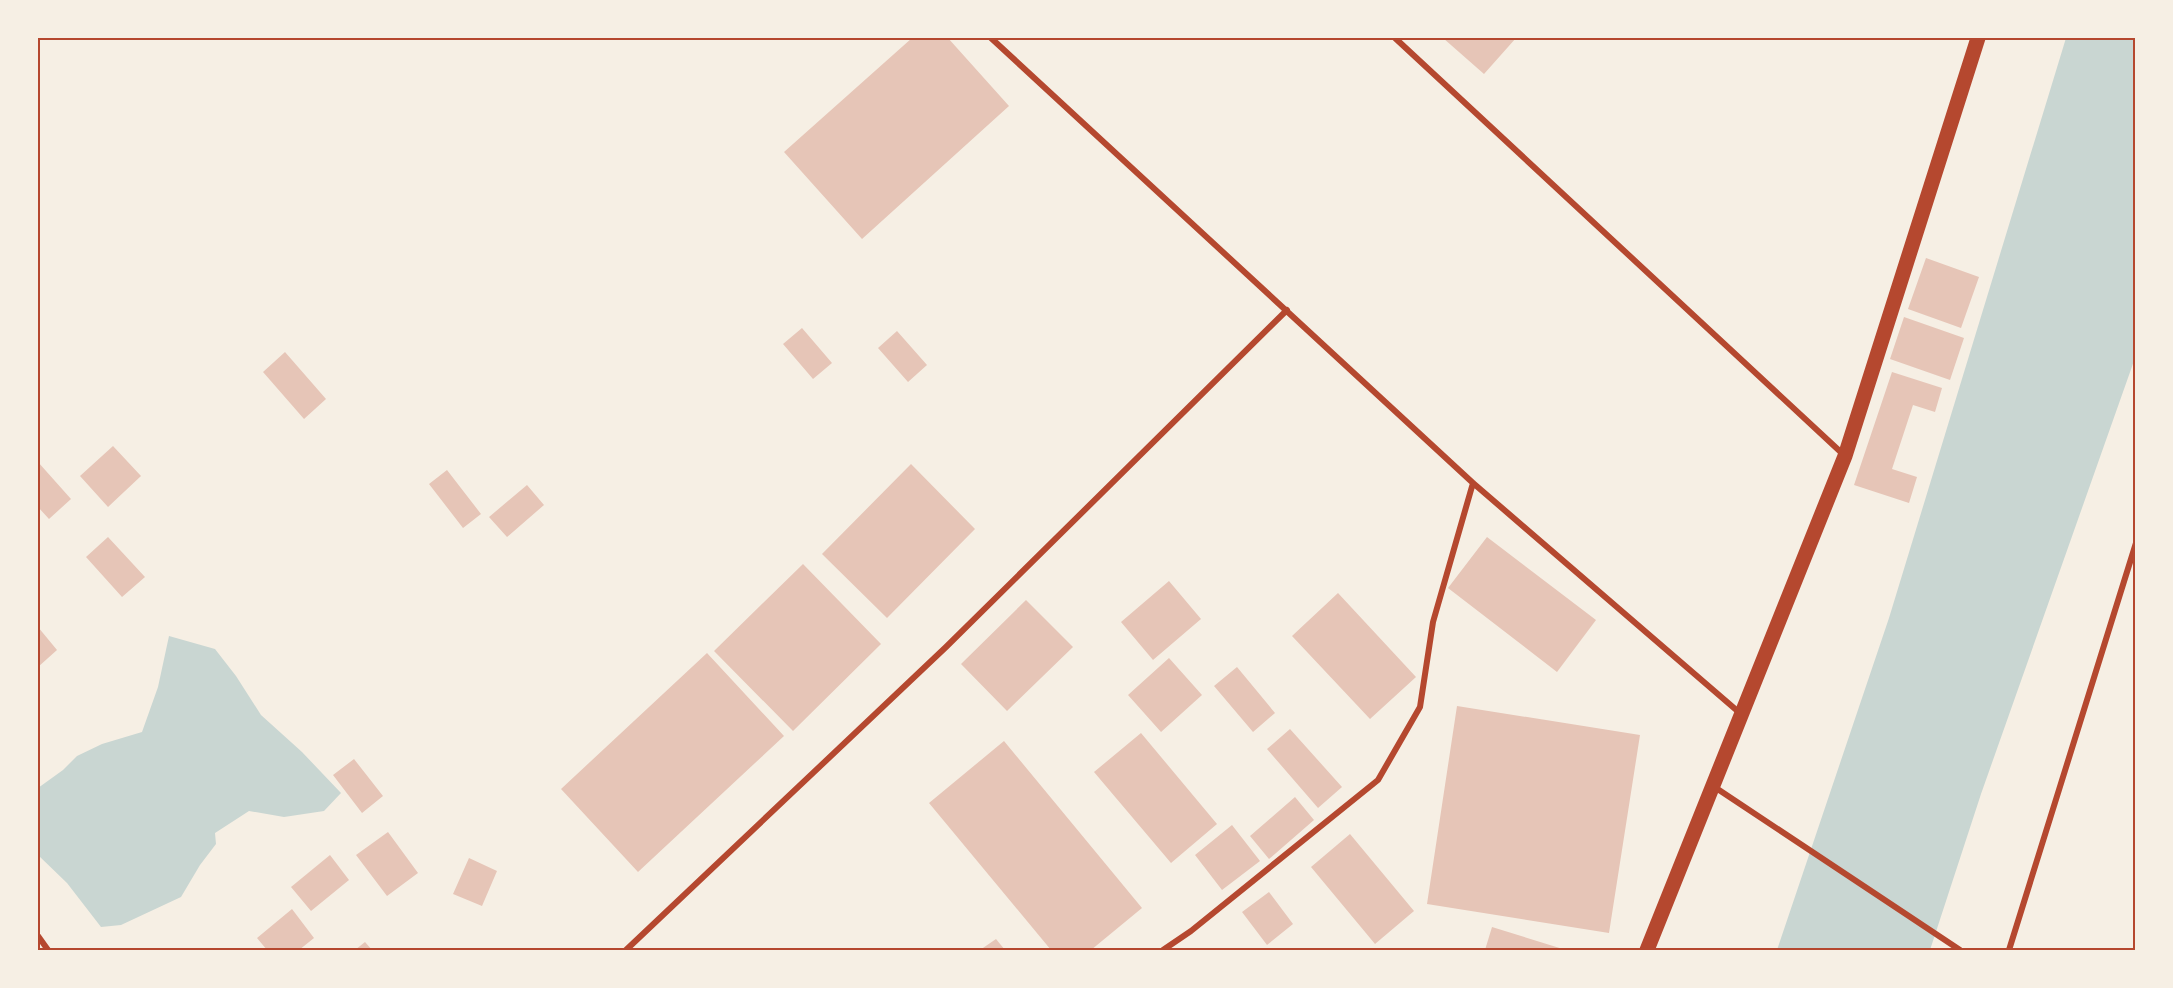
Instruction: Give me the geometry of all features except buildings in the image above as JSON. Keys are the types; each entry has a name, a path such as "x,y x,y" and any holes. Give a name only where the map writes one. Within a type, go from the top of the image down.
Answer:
{"main road":[{"path":"1647,951 1845,456 1978,38"}],"street":[{"path":"991,38 1473,483 1741,715"},
{"path":"1395,38 1845,456"},
{"path":"626,951 946,647 1287,310"},
{"path":"1163,951 1378,780 1419,707 1433,622 1473,483"},
{"path":"2009,951 2136,543"},
{"path":"1713,786 1960,951"},
{"path":"38,936 48,951"}],"shaded area":[{"path":"2066,38 2135,38 2135,358 1981,794 1930,950 1777,950 1889,618"},
{"path":"169,636 215,649 261,715 302,752 341,793 324,811 284,817 249,811 215,833 216,844 181,897 121,925 101,927 67,883 38,855 38,788 63,770 77,756 102,744 142,732 158,687"}]}
